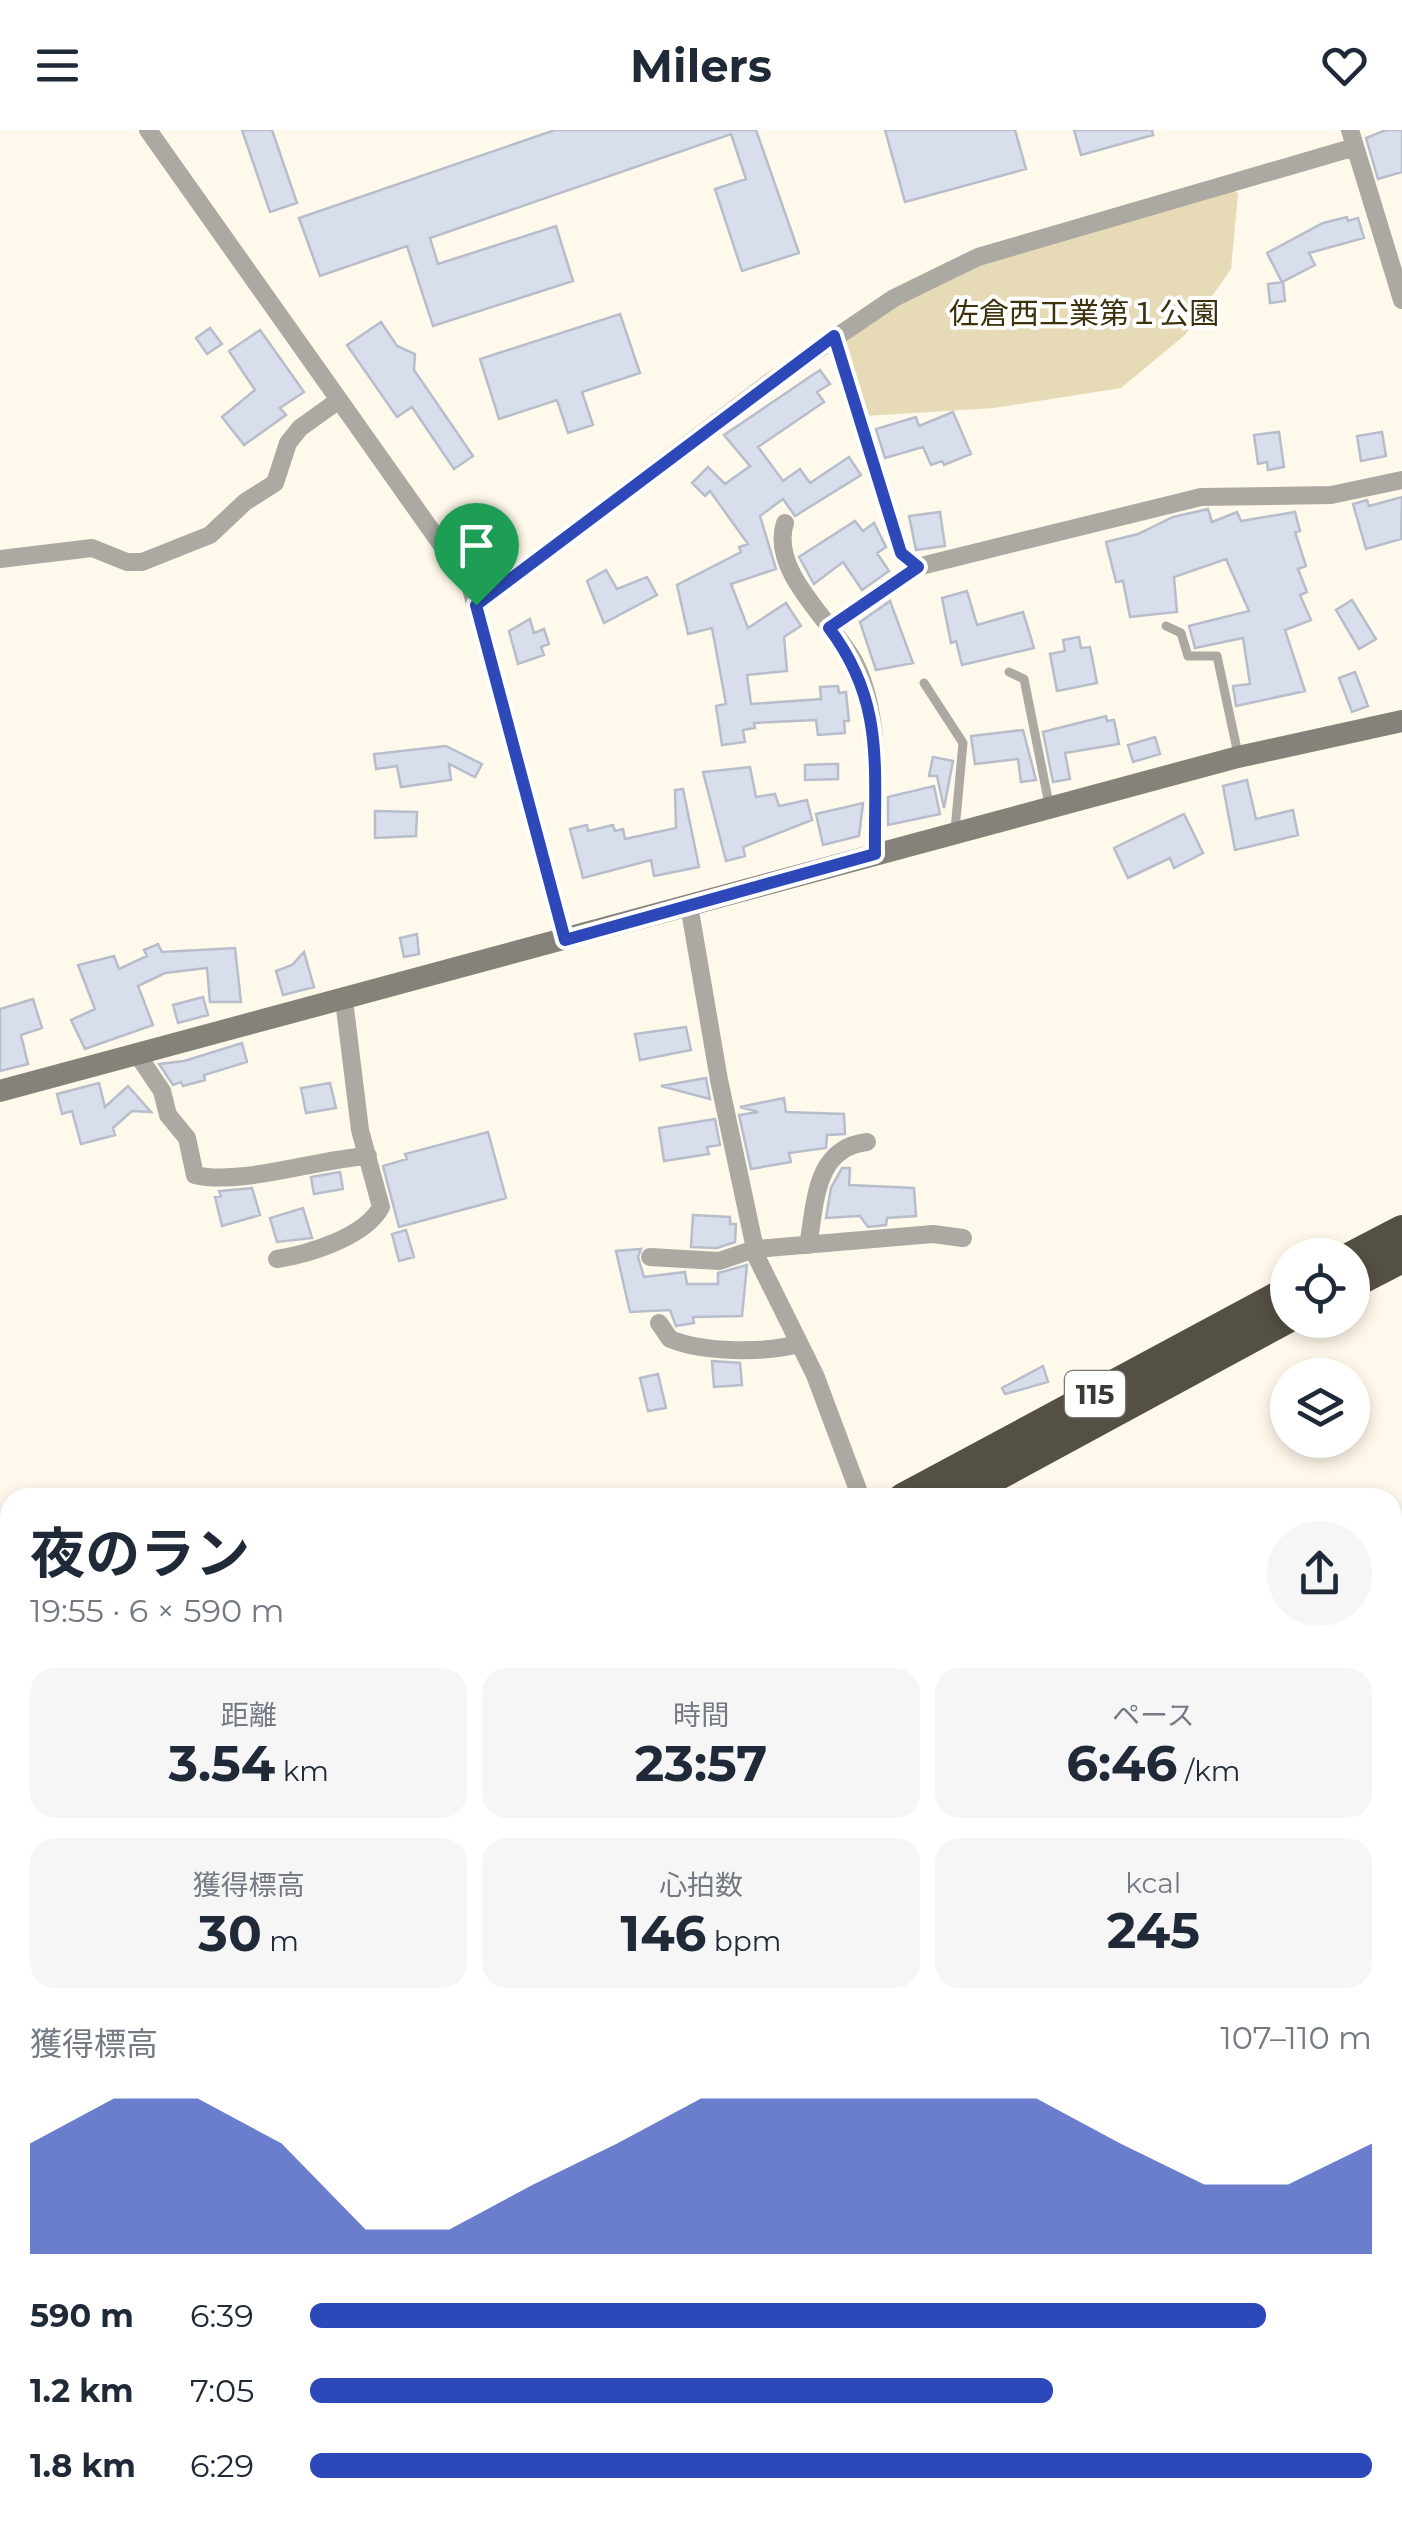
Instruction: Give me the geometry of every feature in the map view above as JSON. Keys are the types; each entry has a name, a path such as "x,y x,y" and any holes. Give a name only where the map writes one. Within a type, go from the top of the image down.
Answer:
{"highway":[{"path":"1370,1247 1402,1230"},
{"path":"1370,1275 1402,1258"},
{"name":"115","path":"922,1488 1270,1300"},
{"name":"115","path":"974,1488 1270,1328"}],"street":[{"path":"148,130 470,585 565,940"},
{"path":"476,605 834,336 894,298 978,257 1352,138 1402,300"},
{"path":"834,336 901,553 918,567"},
{"path":"0,559 92,548 127,562 142,562 210,535 245,502 275,484 288,444 300,428 339,400"},
{"path":"829,628 918,567 1201,497 1330,496 1402,480"},
{"path":"786,523 780,539 783,550 809,602 853,660 866,690 872,732 875,854"},
{"path":"0,1090 1238,756 1402,721"},
{"path":"689,906 755,1249 799,1344 857,1488"},
{"path":"277,1260 298,1256 374,1218 381,1207 360,1130 344,1000"},
{"path":"137,1054 162,1091 168,1115 188,1138 196,1175 219,1180 322,1159 368,1156"},
{"path":"808,1245 821,1173 829,1158 867,1142"},
{"path":"650,1257 720,1261 755,1249 934,1234 963,1238"},
{"path":"659,1322 670,1339 700,1348 776,1350 799,1344"}],"lane":[{"path":"1166,626 1181,634 1188,656 1195,660 1217,656 1238,756"},
{"path":"1009,672 1024,679 1050,806"},
{"path":"924,683 963,743 954,833"}],"green space":[{"name":"佐倉西工業第１公園","path":"1234,190 1238,194 1231,269 1185,335 1121,388 994,408 865,416 839,339 901,300 984,260"}],"building":[{"path":"242,130 272,130 297,203 270,212"},
{"path":"555,130 756,130 799,253 742,271 715,189 746,179 731,134 430,238 438,264 556,226 573,281 433,326 407,246 320,276 299,218"},
{"path":"885,130 1015,130 1026,169 905,202"},
{"path":"1074,130 1152,130 1153,135 1081,155"},
{"path":"1386,130 1402,130 1402,172 1378,179 1366,138"},
{"path":"1347,217 1348,221 1358,218 1364,238 1309,253 1315,265 1282,282 1267,253 1323,223"},
{"path":"1283,282 1285,301 1270,303 1268,284"},
{"path":"620,314 640,373 582,392 593,425 568,433 557,400 499,419 480,359"},
{"path":"381,322 397,346 415,354 414,370 473,456 454,469 412,407 397,417 347,345"},
{"path":"210,328 222,344 207,354 196,338"},
{"path":"260,330 304,392 280,408 286,415 244,445 222,417 255,390 229,351"},
{"path":"820,370 830,384 817,392 824,402 758,447 783,481 800,469 810,483 849,457 861,475 795,516 783,499 760,516 776,569 731,584 748,628 786,603 801,626 784,637 787,671 747,675 751,704 821,699 820,687 838,686 839,693 846,692 849,721 844,721 845,733 818,735 816,720 754,723 755,728 743,730 745,742 722,745 716,706 726,704 712,628 688,634 677,585 741,552 739,547 748,544 710,491 705,496 692,483 708,467 725,484 750,466 724,435"},
{"path":"953,412 971,454 944,465 942,461 931,465 923,447 885,458 876,429 916,417 919,426"},
{"path":"1279,432 1284,467 1268,470 1267,462 1258,464 1254,435"},
{"path":"1382,432 1386,456 1361,461 1357,436"},
{"path":"1402,497 1401,539 1366,549 1353,504 1367,500 1369,506"},
{"path":"1208,509 1212,522 1237,512 1241,521 1295,512 1300,531 1295,532 1306,566 1298,569 1307,592 1300,595 1311,620 1285,630 1305,691 1236,706 1233,686 1250,684 1243,638 1195,648 1189,626 1249,611 1226,559 1174,577 1177,612 1130,617 1123,581 1116,582 1106,542 1138,534 1173,517"},
{"path":"940,512 945,546 916,550 909,516"},
{"path":"855,521 863,531 874,523 886,547 877,553 889,571 862,590 843,562 814,584 799,557"},
{"path":"606,570 617,589 647,577 657,595 604,623 587,581"},
{"path":"967,591 977,625 1023,612 1034,648 962,665 956,641 951,643 942,598"},
{"path":"1352,600 1376,639 1359,649 1336,610"},
{"path":"890,601 913,663 876,670 860,622"},
{"path":"530,619 534,633 544,629 549,644 541,647 544,655 518,664 509,631"},
{"path":"1079,637 1081,648 1090,647 1097,683 1057,691 1050,654 1065,651 1063,640"},
{"path":"1355,672 1368,706 1352,712 1339,678"},
{"path":"1106,716 1107,721 1114,720 1119,744 1065,753 1070,779 1053,782 1043,732"},
{"path":"1023,730 1036,780 1021,782 1018,759 975,764 971,736"},
{"path":"1155,737 1160,754 1133,762 1128,745"},
{"path":"446,746 482,764 475,777 449,764 451,780 401,787 397,766 376,769 374,754"},
{"path":"933,757 953,761 944,808 937,776 929,776"},
{"path":"838,764 838,779 805,780 805,765"},
{"path":"750,767 756,797 775,794 779,806 807,800 812,820 743,847 745,856 726,861 703,772"},
{"path":"1247,780 1256,819 1293,810 1298,835 1235,850 1223,786"},
{"path":"934,786 940,814 888,825 888,797"},
{"path":"683,789 699,867 654,876 651,860 583,878 570,829 587,825 588,831 613,825 615,831 623,829 625,839 676,828 675,790"},
{"path":"863,803 859,836 823,845 816,814"},
{"path":"375,811 417,812 416,836 375,838"},
{"path":"1184,814 1203,853 1174,868 1170,858 1128,878 1114,848"},
{"path":"417,934 419,954 404,957 400,938"},
{"path":"158,944 162,952 235,948 241,1002 210,1002 207,968 165,973 138,986 153,1025 85,1049 71,1020 95,1009 78,965 114,956 119,969 147,956 144,950"},
{"path":"304,952 314,987 283,995 276,971 292,965"},
{"path":"203,997 208,1015 178,1023 173,1005"},
{"path":"33,999 42,1028 21,1035 28,1064 0,1071 0,1009"},
{"path":"686,1027 691,1050 640,1060 635,1034"},
{"path":"242,1043 247,1062 183,1086 181,1082 173,1085 159,1064 184,1061"},
{"path":"706,1078 710,1099 661,1086"},
{"path":"99,1083 105,1107 128,1086 151,1112 132,1111 113,1128 115,1135 81,1144 72,1111 62,1114 57,1094"},
{"path":"330,1083 336,1108 306,1113 301,1088"},
{"path":"784,1098 786,1112 844,1114 845,1134 827,1135 826,1148 789,1153 791,1162 751,1169 739,1115 758,1112 740,1107"},
{"path":"715,1119 720,1145 707,1147 709,1154 664,1161 659,1128"},
{"path":"488,1132 506,1198 399,1227 383,1166 407,1159 405,1154"},
{"path":"842,1168 850,1168 849,1185 914,1188 916,1216 887,1218 886,1225 868,1227 860,1216 826,1218 831,1188"},
{"path":"340,1172 343,1189 314,1194 311,1177"},
{"path":"252,1188 260,1215 222,1226 215,1197 221,1196 219,1191"},
{"path":"303,1208 312,1238 277,1242 270,1218"},
{"path":"693,1215 730,1217 730,1224 736,1224 735,1242 717,1248 691,1247"},
{"path":"406,1230 414,1257 399,1261 392,1234"},
{"path":"641,1249 638,1257 644,1277 685,1272 687,1284 718,1284 718,1273 747,1265 742,1316 693,1317 694,1323 676,1326 670,1310 630,1312 616,1251"},
{"path":"712,1361 740,1363 742,1385 714,1387"},
{"path":"1043,1366 1048,1382 1005,1394 1002,1388"},
{"path":"658,1374 666,1408 648,1411 640,1378"}],"route":[{"path":"834,336 901,553 905,561 918,567 829,628 853,660 866,690 872,719 875,854 565,940 476,605 834,336"}]}
